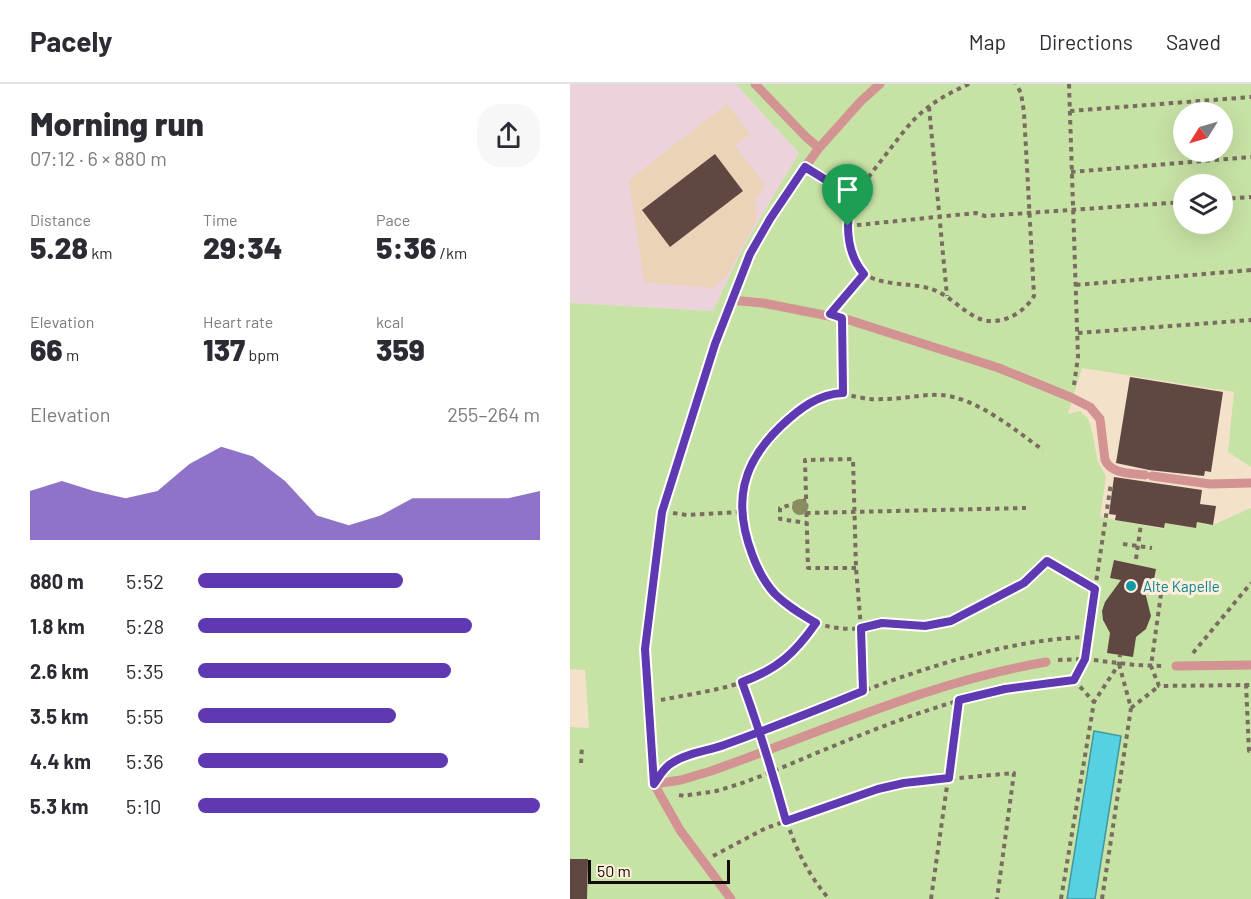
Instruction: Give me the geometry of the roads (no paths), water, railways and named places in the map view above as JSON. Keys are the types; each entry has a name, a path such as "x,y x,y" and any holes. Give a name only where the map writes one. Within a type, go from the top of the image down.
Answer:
{"lane":[{"path":"755,84 819,148"},
{"path":"731,899 680,830 654,784 645,649 662,512 689,423 731,300 750,254 770,219 819,148 861,100 880,84"},
{"path":"731,300 830,314 999,368 1070,397 1090,407 1100,419 1105,460 1107,466 1113,470 1210,484 1251,483"},
{"path":"654,784 695,776 767,752 869,711 955,683 1046,662"},
{"path":"1176,666 1249,665"}],"water":[{"path":"1094,731 1121,736 1095,899 1067,899"}],"place":[{"name":"Alte Kapelle","path":"1131,586"}]}
